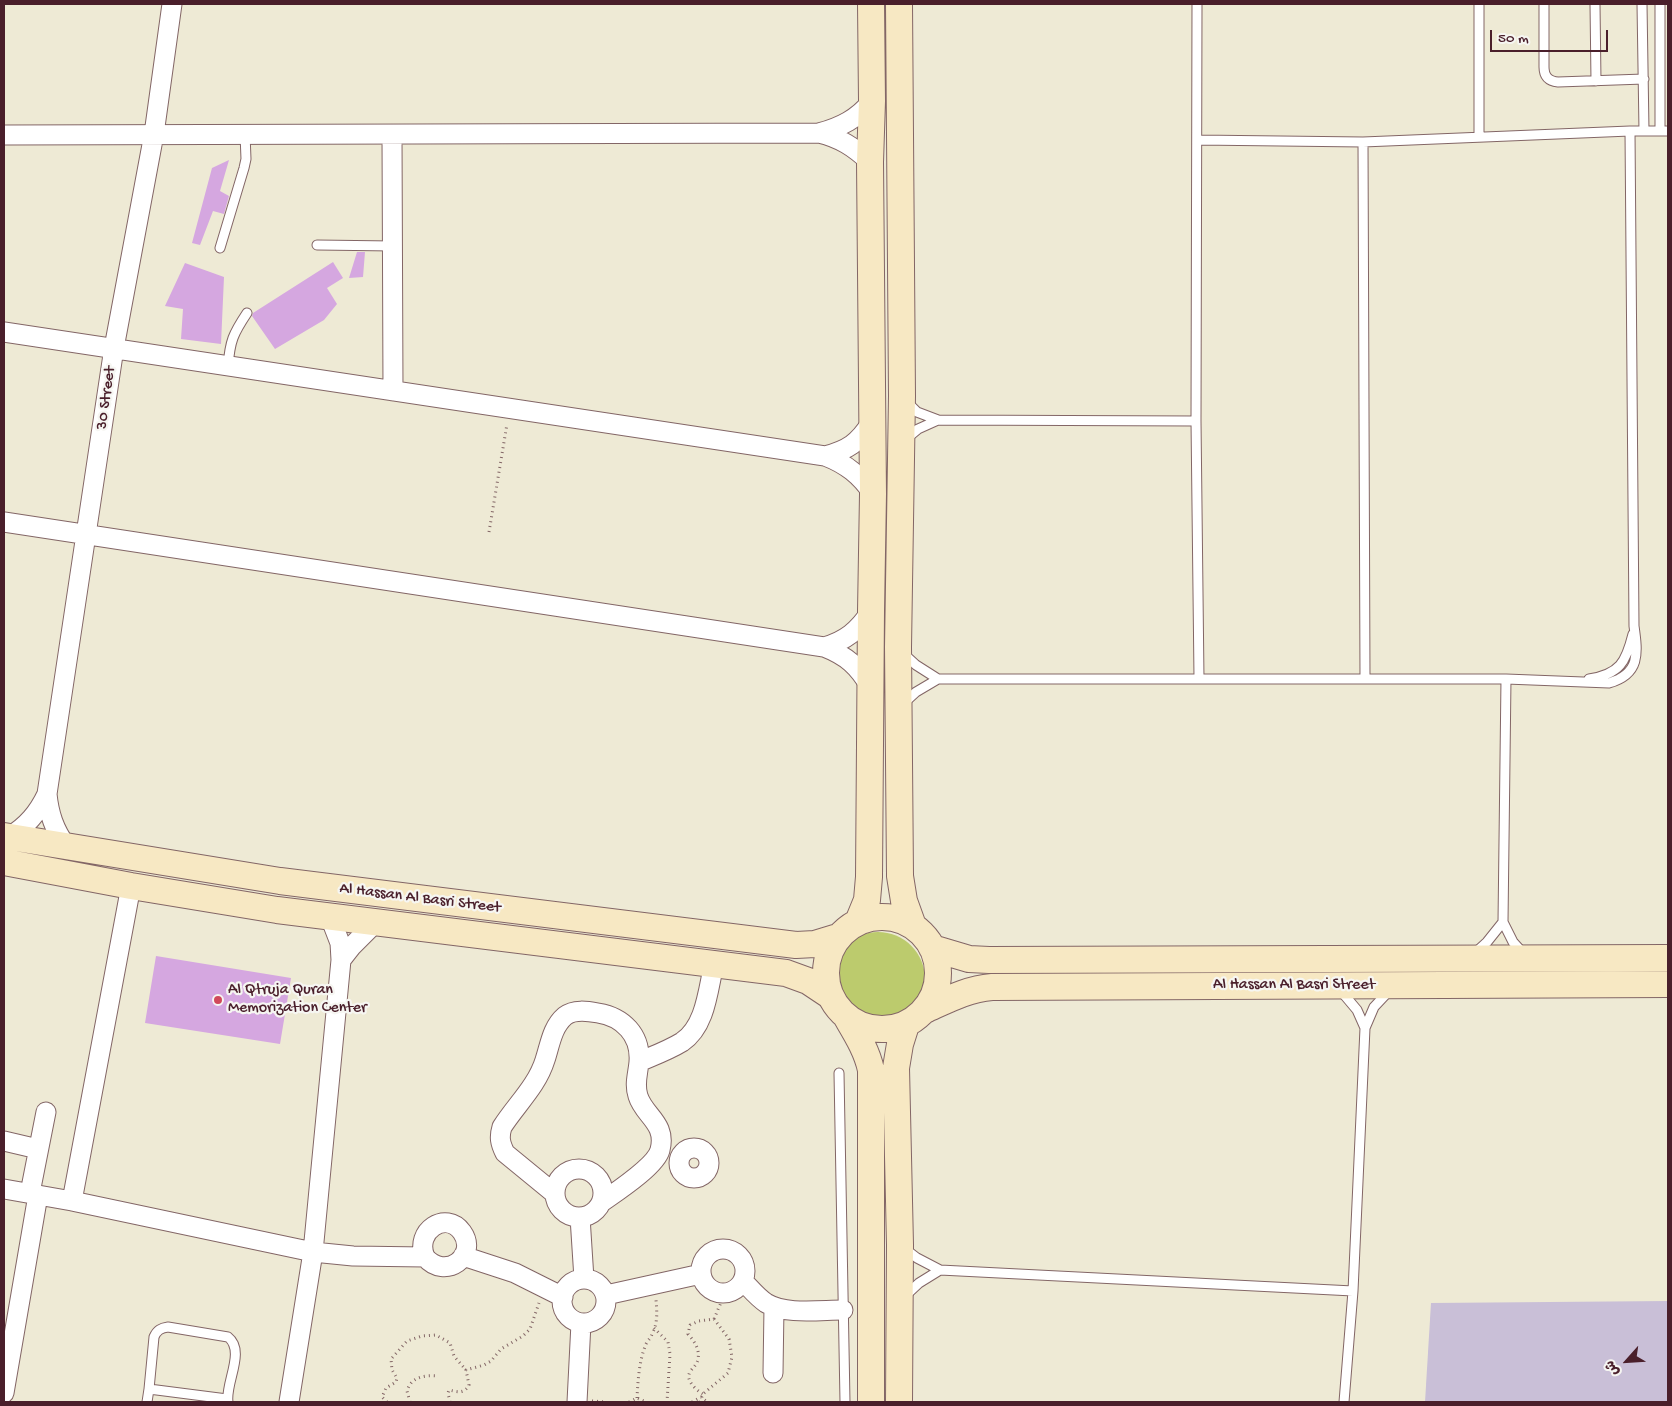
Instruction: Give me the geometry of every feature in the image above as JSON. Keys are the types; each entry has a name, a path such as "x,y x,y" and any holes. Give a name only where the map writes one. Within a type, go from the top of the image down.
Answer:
{"street":[{"name":"30 Street","path":"6,837 22,829 32,819 41,807 47,794 114,348 154,134 172,4"},
{"path":"871,4 871,423 873,494 870,612 870,876 866,900 848,930 830,950 826,965 826,980 830,995 837,1008 847,1018 860,1026 875,1030 891,1029 915,1017"},
{"path":"899,4 902,396 898,647 900,883 913,926"},
{"path":"4,135 819,132 834,129 849,122 862,113 872,101"},
{"path":"819,132 847,142 870,162"},
{"path":"392,135 393,391"},
{"path":"4,332 825,456 853,470 873,494"},
{"path":"825,456 839,453 852,446 863,436 871,423"},
{"path":"4,522 824,647 852,662 863,674 871,688"},
{"path":"824,647 838,643 851,635 870,612"},
{"name":"30 Street","path":"47,794 52,822 66,846"},
{"name":"Al Hassan Al Basri Street","path":"6,837 280,881 796,945 815,944 848,930"},
{"name":"Al Hassan Al Basri Street","path":"4,862 131,886 277,910 786,973 808,981 830,995"},
{"path":"72,1201 131,886"},
{"path":"289,1402 313,1252 341,960 340,943 330,917"},
{"path":"848,930 871,918 886,917 900,920 913,926 924,936 932,948 937,964 938,980 933,996 915,1017 900,1044 896,1068 900,1245 898,1402"},
{"path":"341,960 376,922"},
{"name":"Al Hassan Al Basri Street","path":"932,948 956,956 979,960 1668,958"},
{"path":"639,1062 683,1041 696,1027 706,1001 714,964"},
{"name":"Al Hassan Al Basri Street","path":"915,1017 958,994 987,987 1668,984"},
{"path":"556,1194 504,1153 500,1136 502,1127 538,1076 558,1022 567,1014 578,1011 606,1014 621,1020 632,1032 639,1046 636,1088 638,1098 659,1127 662,1139 660,1151 652,1164 602,1202 593,1213 580,1217 566,1213 560,1207 556,1194 557,1185 567,1172 584,1169 592,1172 602,1186 602,1202"},
{"path":"847,1018 866,1053 871,1070 857,1310 871,1402"},
{"path":"4,1394 34,1194 38,1148 46,1112"},
{"path":"4,1141 38,1148"},
{"path":"652,1164 658,1169 665,1171 673,1171 680,1168"},
{"path":"4,1189 72,1201 313,1252 353,1256 425,1257"},
{"path":"580,1217 584,1279"},
{"path":"444,1223 455,1226 463,1234 466,1245 463,1256 456,1264 445,1268 434,1265 425,1257 422,1246 425,1235 432,1226 444,1223"},
{"path":"724,1248 734,1252 742,1260 745,1270 743,1281 735,1289 725,1293 710,1288 702,1274 702,1263 713,1251 724,1248"},
{"path":"463,1256 514,1273 563,1297"},
{"path":"606,1295 702,1274"},
{"path":"584,1279 600,1285 606,1295 606,1306 601,1316 592,1322 581,1323 570,1318 566,1314 562,1303 564,1291 572,1282 584,1279"},
{"path":"743,1281 765,1302 774,1307 786,1310 857,1310"},
{"path":"773,1373 774,1307"},
{"path":"577,1402 581,1323"}],"lane":[{"path":"1198,4 1196,422 1199,678"},
{"path":"1479,4 1479,137"},
{"path":"1544,4 1544,73 1552,82 1644,79"},
{"path":"1595,4 1596,80"},
{"path":"1642,4 1644,131"},
{"path":"1198,140 1363,142 1664,131 1660,4"},
{"path":"898,711 916,692 938,679 1199,678 1578,681 1607,675 1615,670 1622,664 1627,655 1634,626 1630,131"},
{"path":"220,248 246,159 245,134"},
{"path":"1363,142 1365,679"},
{"path":"317,244 393,246"},
{"path":"228,366 230,345 234,334 247,313"},
{"path":"902,396 917,412 938,420 1196,422"},
{"path":"901,444 918,429 938,420"},
{"path":"898,647 916,665 938,679"},
{"path":"1506,679 1503,922 1513,942 1528,958"},
{"path":"1468,958 1487,942 1503,922"},
{"path":"1334,986 1351,1002 1362,1019 1365,1028"},
{"path":"1344,1402 1353,1291 1365,1028 1374,1007 1395,986"},
{"path":"839,1073 857,1310 845,1402"},
{"path":"900,1245 917,1258 940,1270 1353,1291"},
{"path":"900,1302 918,1283 940,1270"},
{"path":"147,1402 148,1388 154,1337 159,1330 168,1327 228,1337 234,1343 235,1352 228,1401 148,1388"}],"path":[{"path":"489,532 509,408"},
{"path":"637,1398 638,1378 646,1343 657,1320 656,1284"},
{"path":"466,1370 484,1366 501,1349 523,1336 530,1329 543,1287"},
{"path":"714,1320 725,1293"},
{"path":"707,1402 688,1378 689,1373 698,1361 698,1352 688,1334 690,1325 698,1320 714,1320"},
{"path":"692,1402 702,1396 728,1373 732,1358 729,1339 714,1320"},
{"path":"654,1328 668,1342 670,1354 667,1402"},
{"path":"387,1402 382,1396 386,1388 396,1382 397,1378 392,1370 391,1359 407,1341 436,1334 450,1343 454,1356 466,1370 469,1385 463,1391 449,1390 450,1402"},
{"path":"410,1402 407,1391 412,1382 422,1376 437,1376"},
{"path":"700,1402 702,1396"},
{"path":"629,1402 637,1398"},
{"path":"637,1398 646,1402"}],"shaded area":[{"path":"1668,1301 1668,1402 1425,1402 1431,1303"}],"green space":[{"path":"878,932 896,935 912,945 922,961 925,979 922,997 912,1013 896,1023 878,1026 860,1023 844,1013 834,997 831,979 834,961 844,945 860,935"}],"building":[{"path":"229,160 220,191 229,196 224,214 213,211 200,245 192,243 212,168"},
{"path":"357,252 365,252 363,277 349,278"},
{"path":"333,262 343,278 327,288 337,304 324,320 275,349 252,316 253,313"},
{"path":"185,263 224,277 221,344 181,339 183,309 165,306"},
{"name":"Al Qtruja Quran Memorization Center","path":"156,956 291,978 280,1044 145,1023"}],"place":[{"name":"Al Qtruja Quran Memorization Center","path":"218,1000"}]}
